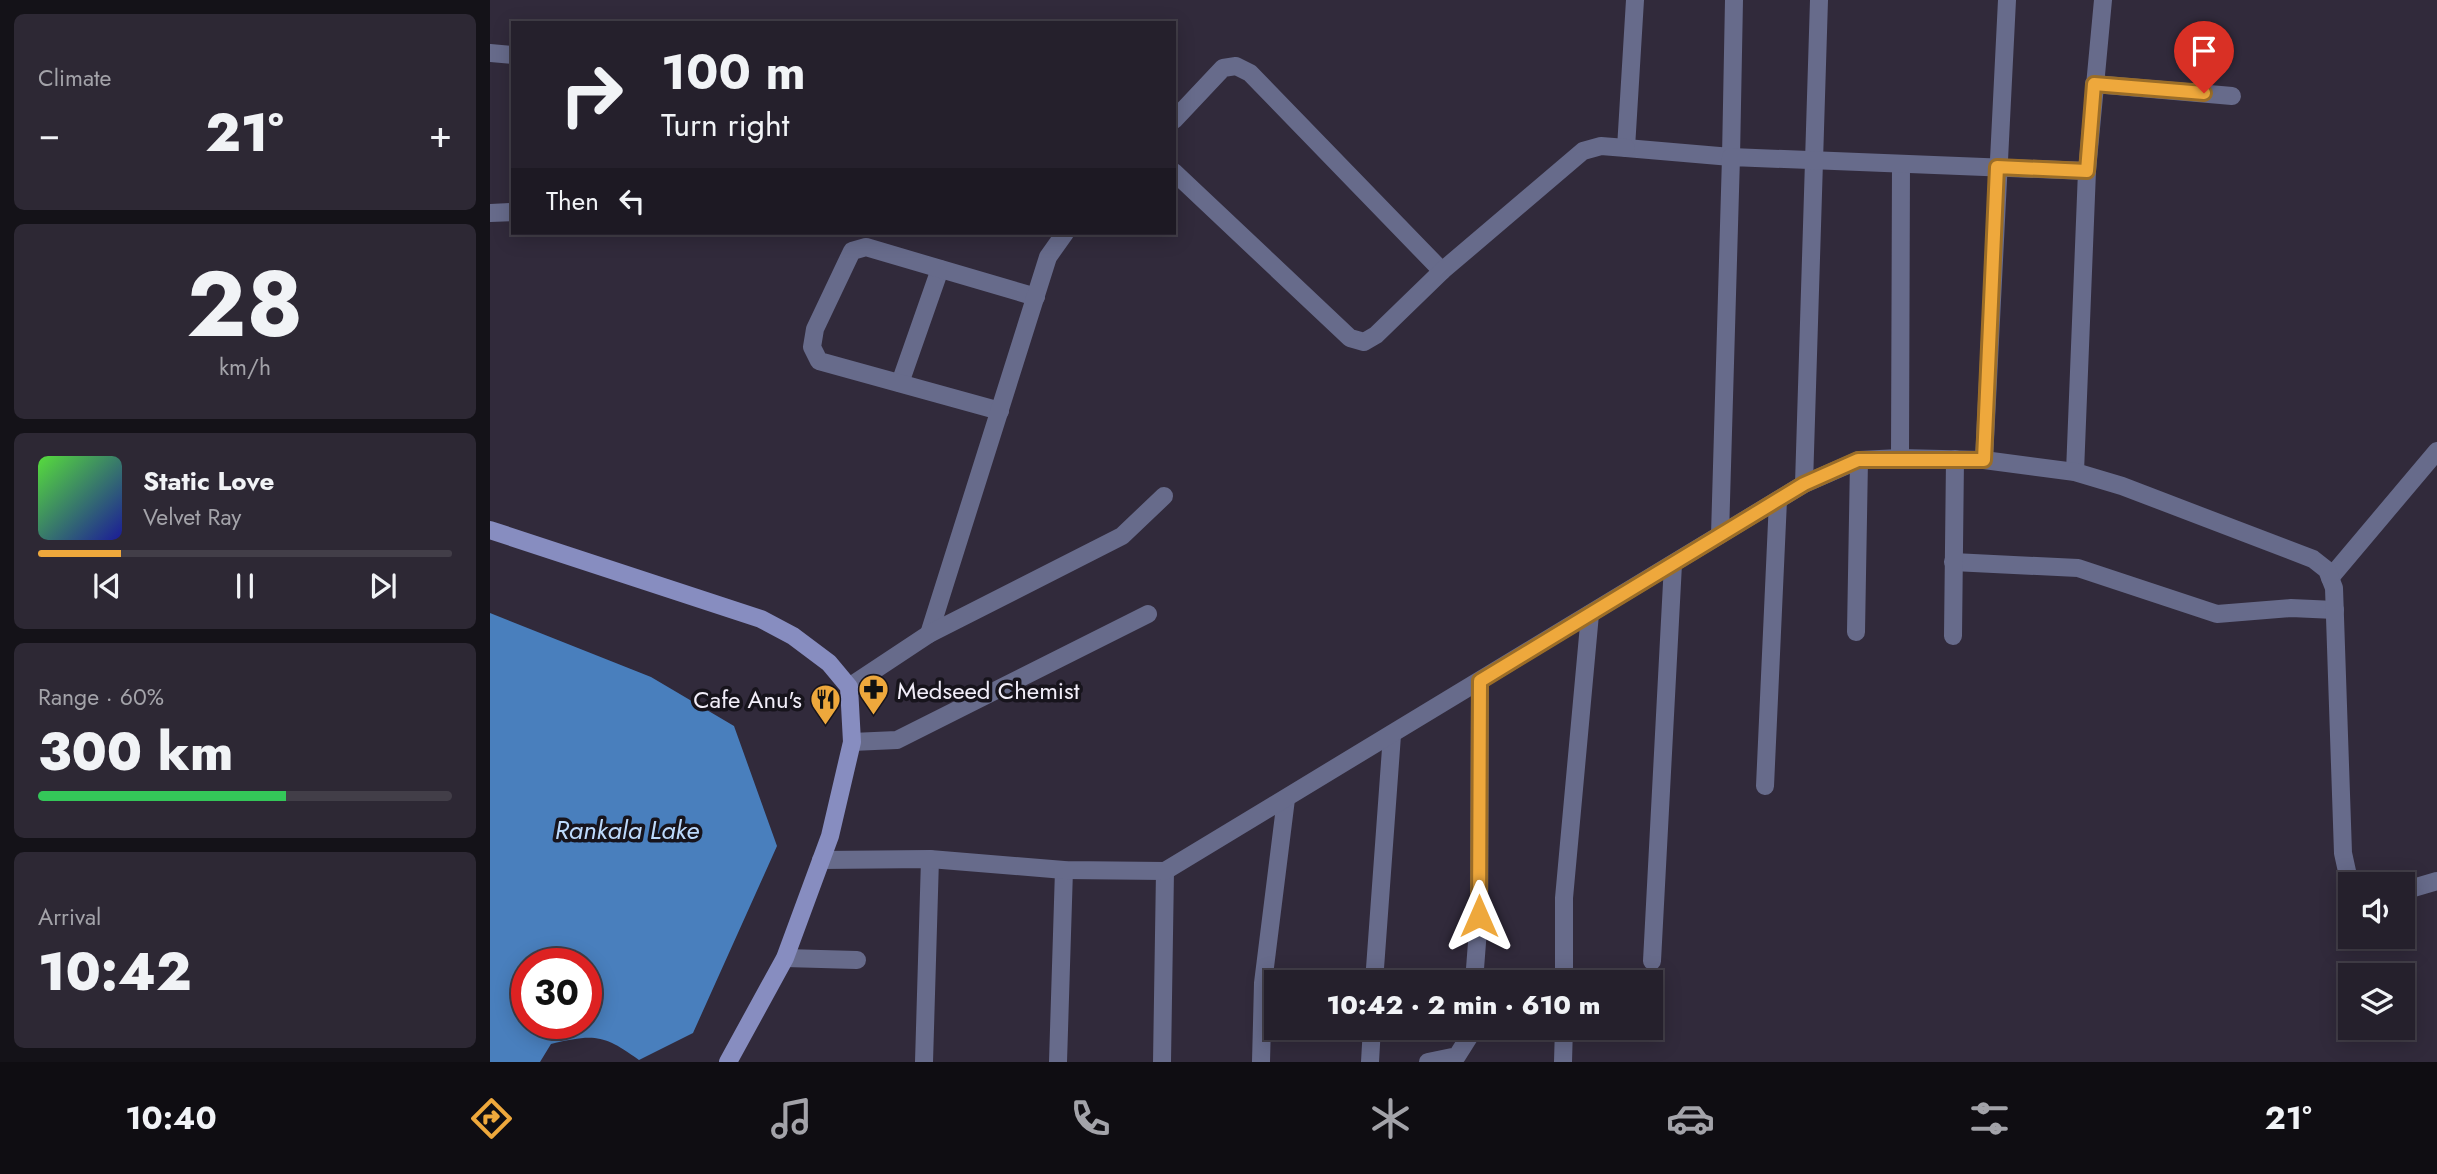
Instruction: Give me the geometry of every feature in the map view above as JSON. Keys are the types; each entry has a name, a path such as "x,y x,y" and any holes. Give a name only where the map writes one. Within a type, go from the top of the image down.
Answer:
{"main road":[{"path":"490,530 761,619 793,636 829,663 849,687 852,742 840,800 821,860 786,958 728,1062"}],"street":[{"path":"1626,148 1635,0"},
{"path":"1720,535 1734,0"},
{"path":"1804,484 1819,0"},
{"path":"1984,460 2007,0"},
{"path":"2075,472 2087,171 2103,0"},
{"path":"490,53 511,55"},
{"path":"1176,118 1223,68 1236,66 1250,73 1442,271"},
{"path":"2094,84 2232,96"},
{"path":"1176,174 1350,338 1364,342 1376,335 1442,271 1583,150 1601,146 1731,157 2087,171"},
{"path":"1900,458 1901,164"},
{"path":"490,212 511,212"},
{"path":"929,634 1048,257 1064,235"},
{"path":"1000,411 819,361 812,346 815,329 852,251 866,247 1036,297"},
{"path":"900,383 940,269"},
{"path":"2330,578 2437,451"},
{"path":"821,860 930,859 1064,870 1165,871 1804,484 1858,460 1900,458 1984,460 2075,472 2122,486 2313,559 2327,570 2334,610 2343,853 2347,872"},
{"path":"1953,636 1955,459"},
{"path":"1856,632 1858,460"},
{"path":"849,687 929,634 1122,536 1164,496"},
{"path":"1765,786 1778,500"},
{"path":"1954,562 2078,568 2217,614 2291,608 2334,610"},
{"path":"1652,961 1672,564"},
{"path":"852,742 897,740 1148,614"},
{"path":"1564,970 1564,898 1590,614"},
{"path":"1475,970 1479,916 1480,681"},
{"path":"1375,970 1392,735"},
{"path":"1261,1062 1263,984 1286,799"},
{"path":"924,1062 930,859"},
{"path":"1058,1062 1064,870"},
{"path":"1162,1062 1165,871"},
{"path":"2415,887 2437,881"},
{"path":"786,958 857,960"},
{"path":"1370,1062 1371,1040"},
{"path":"1428,1062 1457,1056 1467,1040"},
{"path":"1563,1040 1563,1062"}],"water":[{"name":"Rankala Lake","path":"490,613 651,677 734,726 777,846 693,1033 639,1060 601,1039 602,948 511,948 511,1039 578,1039 551,1044 540,1062 490,1062"}],"place":[{"name":"Medseed Chemist","path":"874,717"},
{"name":"Cafe Anu's","path":"825,726"}],"route":[{"path":"1479,916 1480,681 1833,469 1858,460 1984,460 1997,167 2087,171 2094,84 2204,93"}]}
